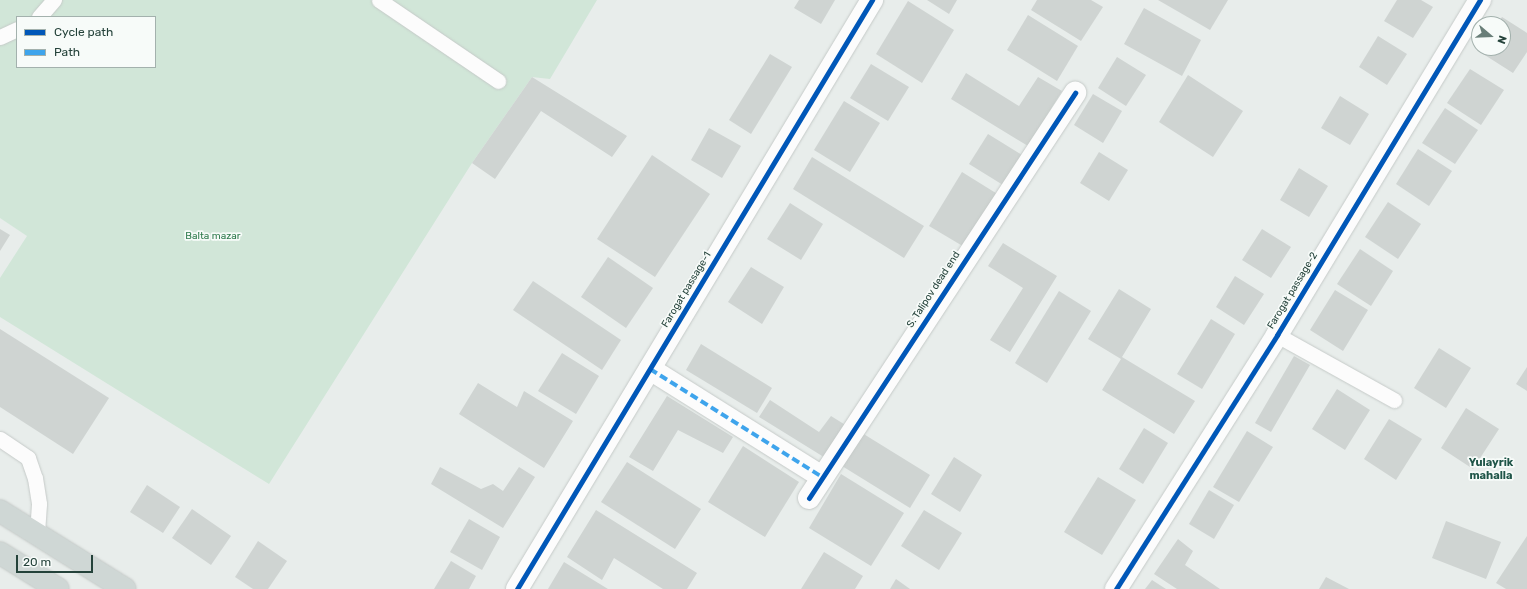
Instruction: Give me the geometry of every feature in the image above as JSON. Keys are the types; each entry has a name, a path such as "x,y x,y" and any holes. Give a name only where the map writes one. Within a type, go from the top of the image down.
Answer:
{"main road":[{"path":"0,511 125,589"},
{"path":"0,553 58,589"}],"street":[{"name":"Farogat passage-1","path":"517,589 872,0"},
{"name":"Farogat passage-2","path":"1116,589 1277,335 1480,0"},
{"name":"S. Talipov dead end","path":"809,498 1074,93"},
{"path":"650,369 822,477"}],"lane":[{"path":"40,16 54,0"},
{"path":"379,0 498,81"},
{"path":"0,37 16,29"},
{"path":"1277,335 1394,400"},
{"path":"0,439 28,458 35,478 39,504 37,534"}],"green space":[{"name":"Balta mazar","path":"0,0 597,0 550,79 532,77 472,163 269,484 0,317 0,278 27,236 0,218"}],"building":[{"path":"799,0 835,0 821,24 794,8"},
{"path":"927,0 957,0 949,14"},
{"path":"1037,0 1091,0 1103,7 1081,41 1031,10"},
{"path":"1158,0 1228,0 1210,30"},
{"path":"1397,0 1421,0 1433,7 1413,38 1384,21"},
{"path":"908,1 954,30 922,83 876,54"},
{"path":"1144,8 1201,40 1182,76 1124,44"},
{"path":"1028,15 1078,46 1057,81 1007,50"},
{"path":"1511,23 1527,33 1527,52 1513,73 1486,56 1511,56"},
{"path":"1378,36 1407,54 1387,85 1359,67"},
{"path":"770,54 792,67 751,134 729,120"},
{"path":"1117,57 1146,75 1126,106 1098,88"},
{"path":"871,64 909,87 888,121 850,98"},
{"path":"1470,69 1504,90 1481,125 1447,103"},
{"path":"966,73 1019,106 1038,77 1062,91 1028,146 951,99"},
{"path":"1188,75 1243,111 1213,157 1159,122"},
{"path":"532,77 627,136 612,157 541,111 495,179 472,163"},
{"path":"1093,94 1122,111 1103,143 1074,125"},
{"path":"1340,96 1369,114 1350,145 1321,128"},
{"path":"844,101 880,123 850,172 814,150"},
{"path":"1445,108 1478,130 1455,164 1422,143"},
{"path":"709,128 741,146 722,178 691,160"},
{"path":"988,134 1022,155 1003,185 969,164"},
{"path":"1418,149 1452,171 1429,206 1396,184"},
{"path":"1099,152 1128,170 1109,201 1080,183"},
{"path":"652,155 710,194 655,277 597,239"},
{"path":"812,157 924,226 904,258 793,189"},
{"path":"1299,168 1328,186 1309,217 1280,200"},
{"path":"962,172 999,195 966,248 929,226"},
{"path":"1388,202 1421,224 1398,259 1365,237"},
{"path":"790,203 823,224 801,260 767,239"},
{"path":"0,229 10,235 0,251"},
{"path":"1262,229 1291,247 1271,278 1242,260"},
{"path":"1003,243 1057,276 1010,352 990,340 1023,288 988,266"},
{"path":"1360,249 1393,271 1371,306 1337,284"},
{"path":"608,257 653,288 626,328 581,297"},
{"path":"751,267 784,287 762,324 728,302"},
{"path":"1235,276 1264,294 1244,325 1216,307"},
{"path":"533,281 621,340 602,370 513,310"},
{"path":"1119,289 1151,309 1122,357 1195,401 1174,434 1102,390 1121,359 1088,339"},
{"path":"1335,290 1368,310 1343,351 1310,330"},
{"path":"1059,291 1091,311 1047,383 1015,363"},
{"path":"1211,319 1235,334 1202,389 1177,374"},
{"path":"0,329 109,398 73,454 0,407"},
{"path":"701,344 772,388 757,413 686,370"},
{"path":"1439,348 1471,368 1446,408 1414,388"},
{"path":"562,353 599,376 576,414 538,391"},
{"path":"1294,356 1310,365 1271,432 1255,423"},
{"path":"1527,367 1527,391 1516,384"},
{"path":"478,383 517,407 524,391 573,421 544,468 459,414"},
{"path":"1337,389 1370,410 1345,450 1312,429"},
{"path":"667,396 733,437 723,453 678,430 653,471 629,457"},
{"path":"770,400 819,432 831,416 847,426 827,459 759,417"},
{"path":"1466,408 1499,429 1473,469 1441,448"},
{"path":"1389,419 1422,439 1396,480 1364,459"},
{"path":"1144,428 1168,443 1143,484 1119,469"},
{"path":"1247,431 1273,447 1239,502 1213,487"},
{"path":"862,433 930,475 910,508 842,466"},
{"path":"743,446 799,482 765,537 708,502"},
{"path":"954,457 982,475 960,512 931,494"},
{"path":"627,462 701,509 675,549 601,502"},
{"path":"440,467 481,489 493,484 503,491 519,467 535,477 503,528 431,484"},
{"path":"841,474 904,513 871,566 809,528"},
{"path":"1098,477 1136,500 1102,555 1064,532"},
{"path":"147,485 180,507 163,533 130,512"},
{"path":"1209,490 1234,505 1214,539 1189,524"},
{"path":"192,509 231,536 211,565 172,538"},
{"path":"596,510 697,573 687,589 663,589 614,558 602,580 567,557"},
{"path":"924,510 962,533 939,570 901,546"},
{"path":"469,519 500,537 482,570 450,552"},
{"path":"1446,521 1501,542 1486,579 1432,558"},
{"path":"1527,536 1527,589 1506,589 1496,583"},
{"path":"1178,539 1193,551 1185,565 1220,589 1177,589 1154,574"},
{"path":"258,541 287,561 268,589 253,589 235,577"},
{"path":"824,552 863,576 855,589 801,589"},
{"path":"451,561 476,576 469,589 434,589"},
{"path":"564,562 608,589 548,589"},
{"path":"1326,577 1349,589 1319,589"},
{"path":"896,579 910,589 890,589"},
{"path":"1152,580 1166,589 1145,589"}],"marked path":[{"path":"650,369 822,477"}],"cycle path":[{"path":"517,589 872,0"},
{"path":"1116,589 1277,335 1480,0"},
{"path":"809,498 1075,93"}],"district":[{"name":"Yulayrik mahalla","path":"1491,470"}]}
